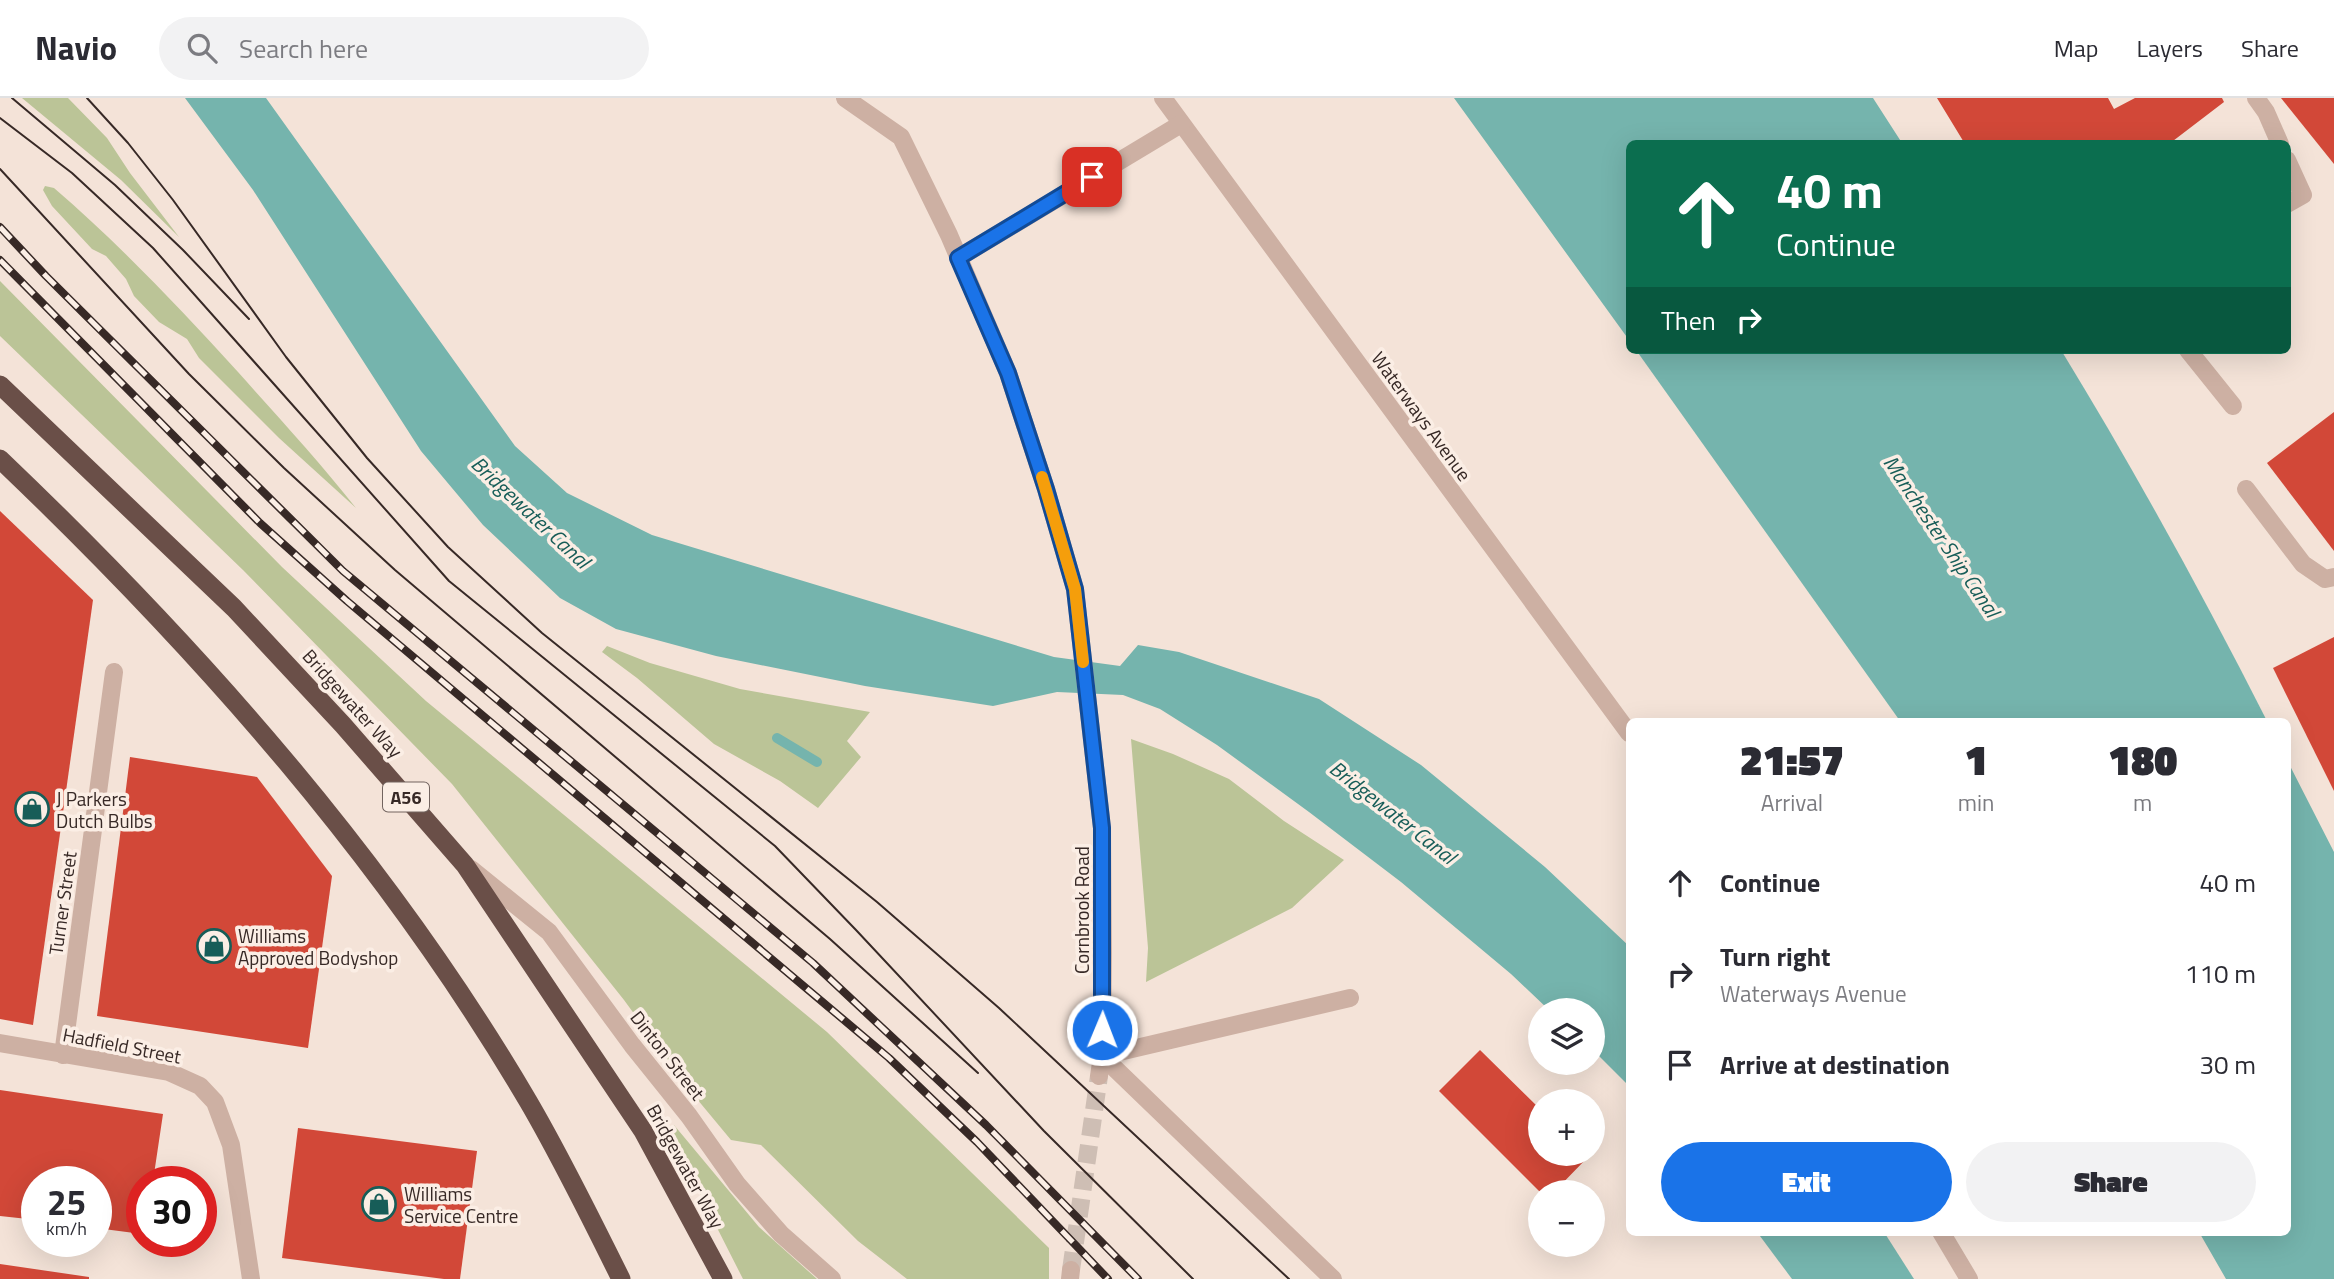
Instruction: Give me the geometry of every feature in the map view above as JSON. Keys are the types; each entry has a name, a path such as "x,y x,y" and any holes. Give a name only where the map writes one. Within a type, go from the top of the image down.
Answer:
{"highway":[{"name":"Bridgewater Way","path":"0,386 234,608 343,725 465,864 643,1131 723,1279"},
{"path":"0,459 62,518 173,632 280,752 393,897 479,1022 528,1102 621,1279"}],"street":[{"name":"Cornbrook Road","path":"845,98 901,137 958,258 1008,373 1075,589 1102,828 1104,953 1102,1056 1099,1076"},
{"name":"Waterways Avenue","path":"1163,98 1626,729"},
{"path":"2256,98 2266,112 2278,140"},
{"path":"958,258 1181,124"},
{"path":"2291,169 2303,195 2291,202"},
{"path":"2191,354 2233,406"},
{"path":"2246,489 2303,564 2325,579 2334,577"},
{"name":"Turner Street","path":"63,1055 114,672"},
{"name":"Dinton Street","path":"465,864 549,932 632,1045 689,1116 737,1184 781,1234 832,1279"},
{"path":"1102,1056 1350,998"},
{"name":"Hadfield Street","path":"0,1043 169,1072 200,1086 215,1102 231,1145 251,1279"},
{"path":"1102,1056 1334,1279"},
{"path":"1943,1236 1969,1279"}],"green space":[{"path":"22,98 68,98 107,138 179,237 121,180"},
{"path":"45,186 54,188 126,254 171,300 283,422 356,508 279,438 199,358 187,339 159,322 134,296 126,279 106,256 92,249 52,206 43,190"},
{"path":"0,281 282,567 426,701 827,1032 1049,1248 1049,1279 907,1279 858,1241 761,1145 731,1140 692,1093 624,1000 452,784 243,570 0,336"},
{"path":"607,646 650,663 740,689 870,712 847,741 861,757 818,808 780,781 714,744 637,678 602,652"},
{"path":"1131,739 1229,779 1284,821 1344,860 1292,908 1146,982 1148,948"},
{"path":"674,1125 759,1227 817,1279 743,1279 671,1137"}],"water":[{"name":"Bridgewater Canal","path":"185,98 266,98 515,446 567,493 652,535 1054,657 1120,666 1138,645 1179,652 1319,699 1421,765 1545,867 1626,943 1626,1083 1605,1062 1605,998 1536,998 1401,882 1217,745 1160,709 1123,695 1057,692 993,706 865,686 716,656 616,629 560,598 483,525 421,451 253,190"},
{"path":"1454,98 1873,98 1900,140 1626,140 1626,336"},
{"name":"Manchester Ship Canal","path":"1639,354 2063,354 2168,534 2265,718 1898,718"},
{"path":"2291,768 2334,852 2334,1279 2226,1279 2201,1236 2291,1236"},
{"path":"1760,1236 1887,1236 1914,1279 1792,1279"}],"building":[{"path":"1937,98 2108,98 2114,109 2135,98 2222,98 2224,102 2174,140 1963,140"},
{"path":"2281,98 2334,98 2334,164"},
{"path":"2334,412 2334,551 2267,463"},
{"name":"J Parkers Dutch Bulbs","path":"0,511 93,600 33,1025 0,1019"},
{"path":"2334,637 2334,791 2273,668"},
{"name":"Williams Approved Bodyshop","path":"130,757 257,777 332,876 308,1048 97,1016"},
{"path":"1480,1050 1528,1097 1528,1166 1579,1166 1566,1180 1528,1180 1439,1091"},
{"path":"0,1090 163,1114 155,1166 126,1166 126,1232 112,1230 112,1166 21,1166 21,1218 0,1216"},
{"name":"Williams Service Centre","path":"298,1128 477,1151 460,1279 282,1258"},
{"path":"0,1264 89,1277 89,1279 0,1279"}],"waterway":[{"path":"777,738 817,762"}],"tunnel":[{"path":"1071,1270 1099,1076"}],"tram line":[{"path":"12,98 115,185 183,250 249,319"},
{"path":"87,98 128,143 173,200 286,357 367,458 448,547 542,633 877,902 999,1008 1289,1279"},
{"path":"0,118 72,173 153,248 449,581 775,846 1044,1131 1193,1279"},
{"path":"0,169 189,374 284,468 395,570 830,939 978,1073"}],"railway":[{"path":"0,227 343,571 813,963 986,1125 1138,1279"},
{"path":"0,260 260,523 347,601 889,1058 977,1142 1108,1279"}],"slow traffic":[{"path":"1042,477 1075,589 1083,662"}],"place":[{"name":"J Parkers Dutch Bulbs","path":"32,809"},
{"name":"Williams Approved Bodyshop","path":"214,946"},
{"name":"Williams Service Centre","path":"379,1204"}],"route":[{"path":"1092,177 958,258 1008,373 1075,589 1102,828 1102,1030"}]}
